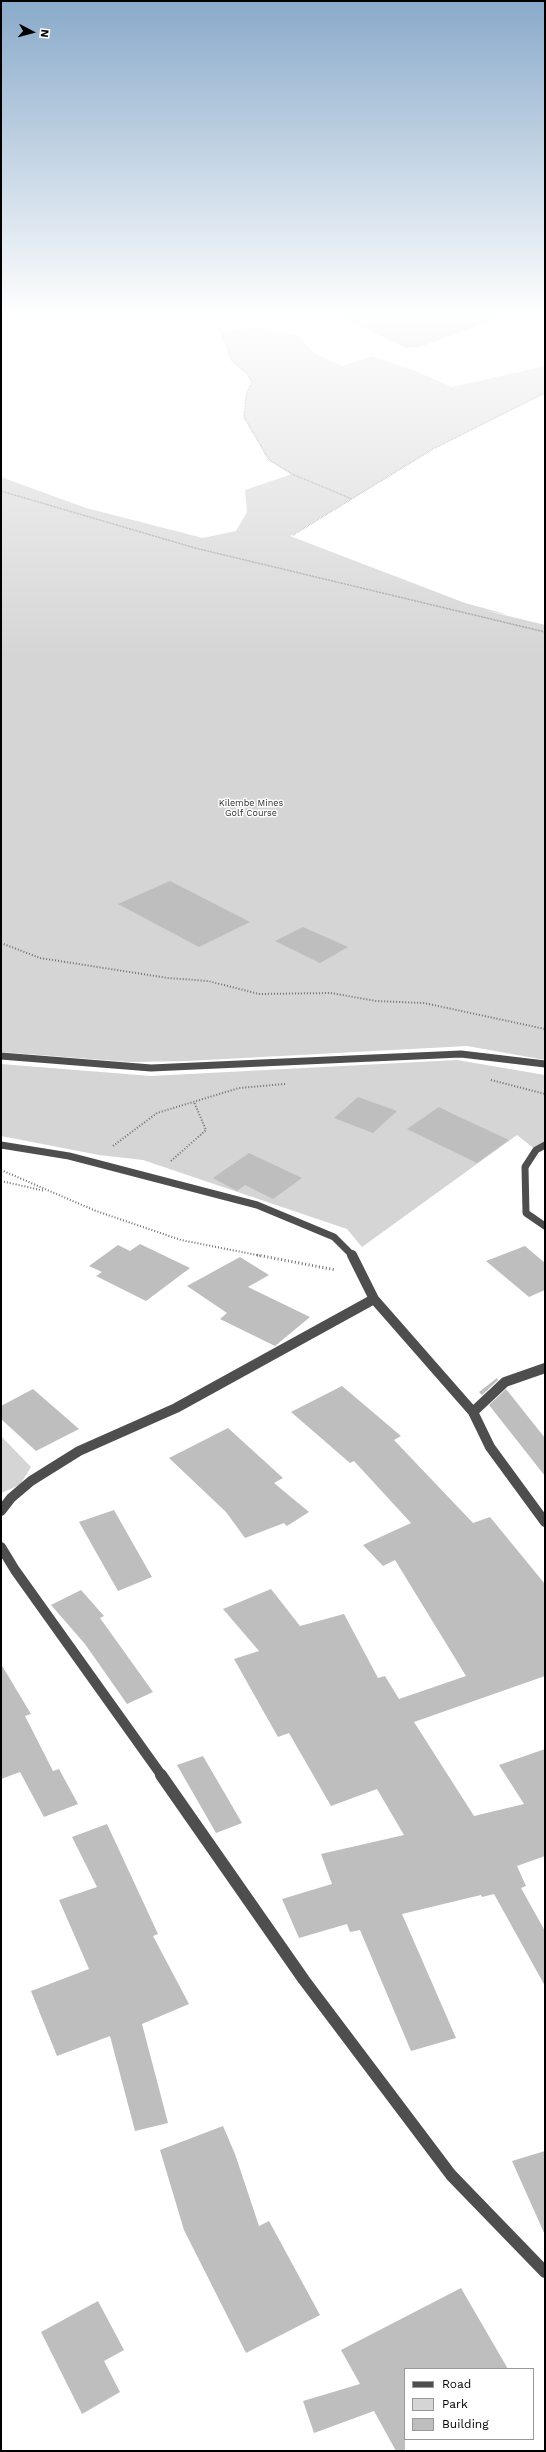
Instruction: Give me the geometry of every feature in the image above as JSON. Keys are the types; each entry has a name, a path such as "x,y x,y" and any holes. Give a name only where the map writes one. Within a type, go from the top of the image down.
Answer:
{"street":[{"path":"1,1056 151,1068 461,1054 545,1064"},
{"path":"1,1145 90,1162 257,1205 334,1237 352,1254 360,1274 374,1299 473,1412 490,1446 545,1522"},
{"path":"545,1145 536,1150 525,1167 526,1213 545,1226"},
{"path":"1,1511 11,1498 31,1481 79,1451 176,1408 374,1299"},
{"path":"473,1412 505,1382 545,1368"},
{"path":"1,1547 304,1980 427,2144 451,2175 545,2272"}],"path":[{"path":"251,428 269,460 292,474 353,500"},
{"path":"293,535 353,500 433,449 474,428"},
{"path":"1,491 195,548 545,632"},
{"path":"1,943 40,958 168,978 208,981 259,994 330,993 376,1001 424,1002 545,1029"},
{"path":"486,1078 545,1094"},
{"path":"90,1162 157,1113 239,1088 291,1084"},
{"path":"152,1178 206,1130 198,1115 194,1102"},
{"path":"1,1170 96,1211 181,1240 360,1274"},
{"path":"1,1181 52,1192"}],"green space":[{"name":"Kilembe Mines Golf Course","path":"251,428 474,428 433,449 290,536 465,603 509,615 484,610 545,625 545,1060 467,1046 187,1061 129,1062 1,1052 1,477 86,508 203,538 236,531 247,512 245,490 292,474 269,460"},
{"path":"457,1060 545,1075 545,1145 536,1150 517,1135 362,1247 347,1229 143,1160 99,1155 1,1136 1,1064 151,1076"},
{"path":"1,1436 31,1467 20,1485 1,1493"}],"building":[{"path":"170,881 250,922 199,947 118,904"},
{"path":"303,927 348,947 320,963 275,941"},
{"path":"358,1097 397,1111 373,1133 334,1118"},
{"path":"439,1107 509,1140 477,1163 407,1129"},
{"path":"249,1153 302,1178 273,1199 245,1185 237,1191 213,1178"},
{"path":"140,1244 190,1268 146,1301 96,1276 102,1272 89,1266 118,1245 130,1251"},
{"path":"525,1246 545,1263 545,1290 529,1297 486,1261"},
{"path":"240,1257 269,1275 248,1287 310,1317 275,1346 220,1319 227,1313 187,1286"},
{"path":"497,1378 498,1380 482,1395 479,1392"},
{"path":"342,1386 401,1436 394,1440 473,1523 490,1517 545,1584 545,1676 414,1722 474,1816 524,1804 499,1765 545,1749 545,1856 517,1866 526,1886 521,1888 545,1931 545,1986 494,1894 482,1897 481,1895 402,1914 456,2038 411,2051 360,1930 350,1932 347,1924 299,1938 282,1899 332,1884 321,1854 404,1835 377,1789 331,1806 289,1733 278,1737 234,1659 259,1651 223,1609 271,1589 300,1626 344,1614 378,1678 385,1676 399,1699 466,1676 395,1560 383,1566 363,1545 411,1523 354,1461 350,1463 291,1412"},
{"path":"33,1389 79,1429 36,1451 1,1419 1,1406"},
{"path":"506,1389 545,1438 545,1476 489,1405"},
{"path":"228,1428 283,1478 274,1483 309,1512 287,1526 284,1523 245,1538 226,1512 169,1458"},
{"path":"114,1510 152,1577 118,1591 79,1522"},
{"path":"81,1590 104,1616 100,1618 153,1692 127,1704 85,1644 51,1605"},
{"path":"1,1664 31,1714 25,1716 53,1771 59,1769 78,1804 44,1817 20,1772 1,1779"},
{"path":"203,1756 242,1823 216,1833 177,1765"},
{"path":"107,1824 158,1934 153,1936 189,2004 142,2024 168,2123 135,2131 110,2036 57,2056 31,1991 89,1969 59,1900 97,1887 72,1837"},
{"path":"223,2126 235,2154 259,2226 269,2221 320,2315 246,2353 184,2230 160,2150"},
{"path":"545,2151 545,2235 512,2161"},
{"path":"461,2288 507,2368 404,2368 405,2451 396,2451 374,2411 314,2433 303,2401 360,2384 341,2350"},
{"path":"98,2301 124,2350 104,2361 120,2392 82,2414 41,2332"}]}
